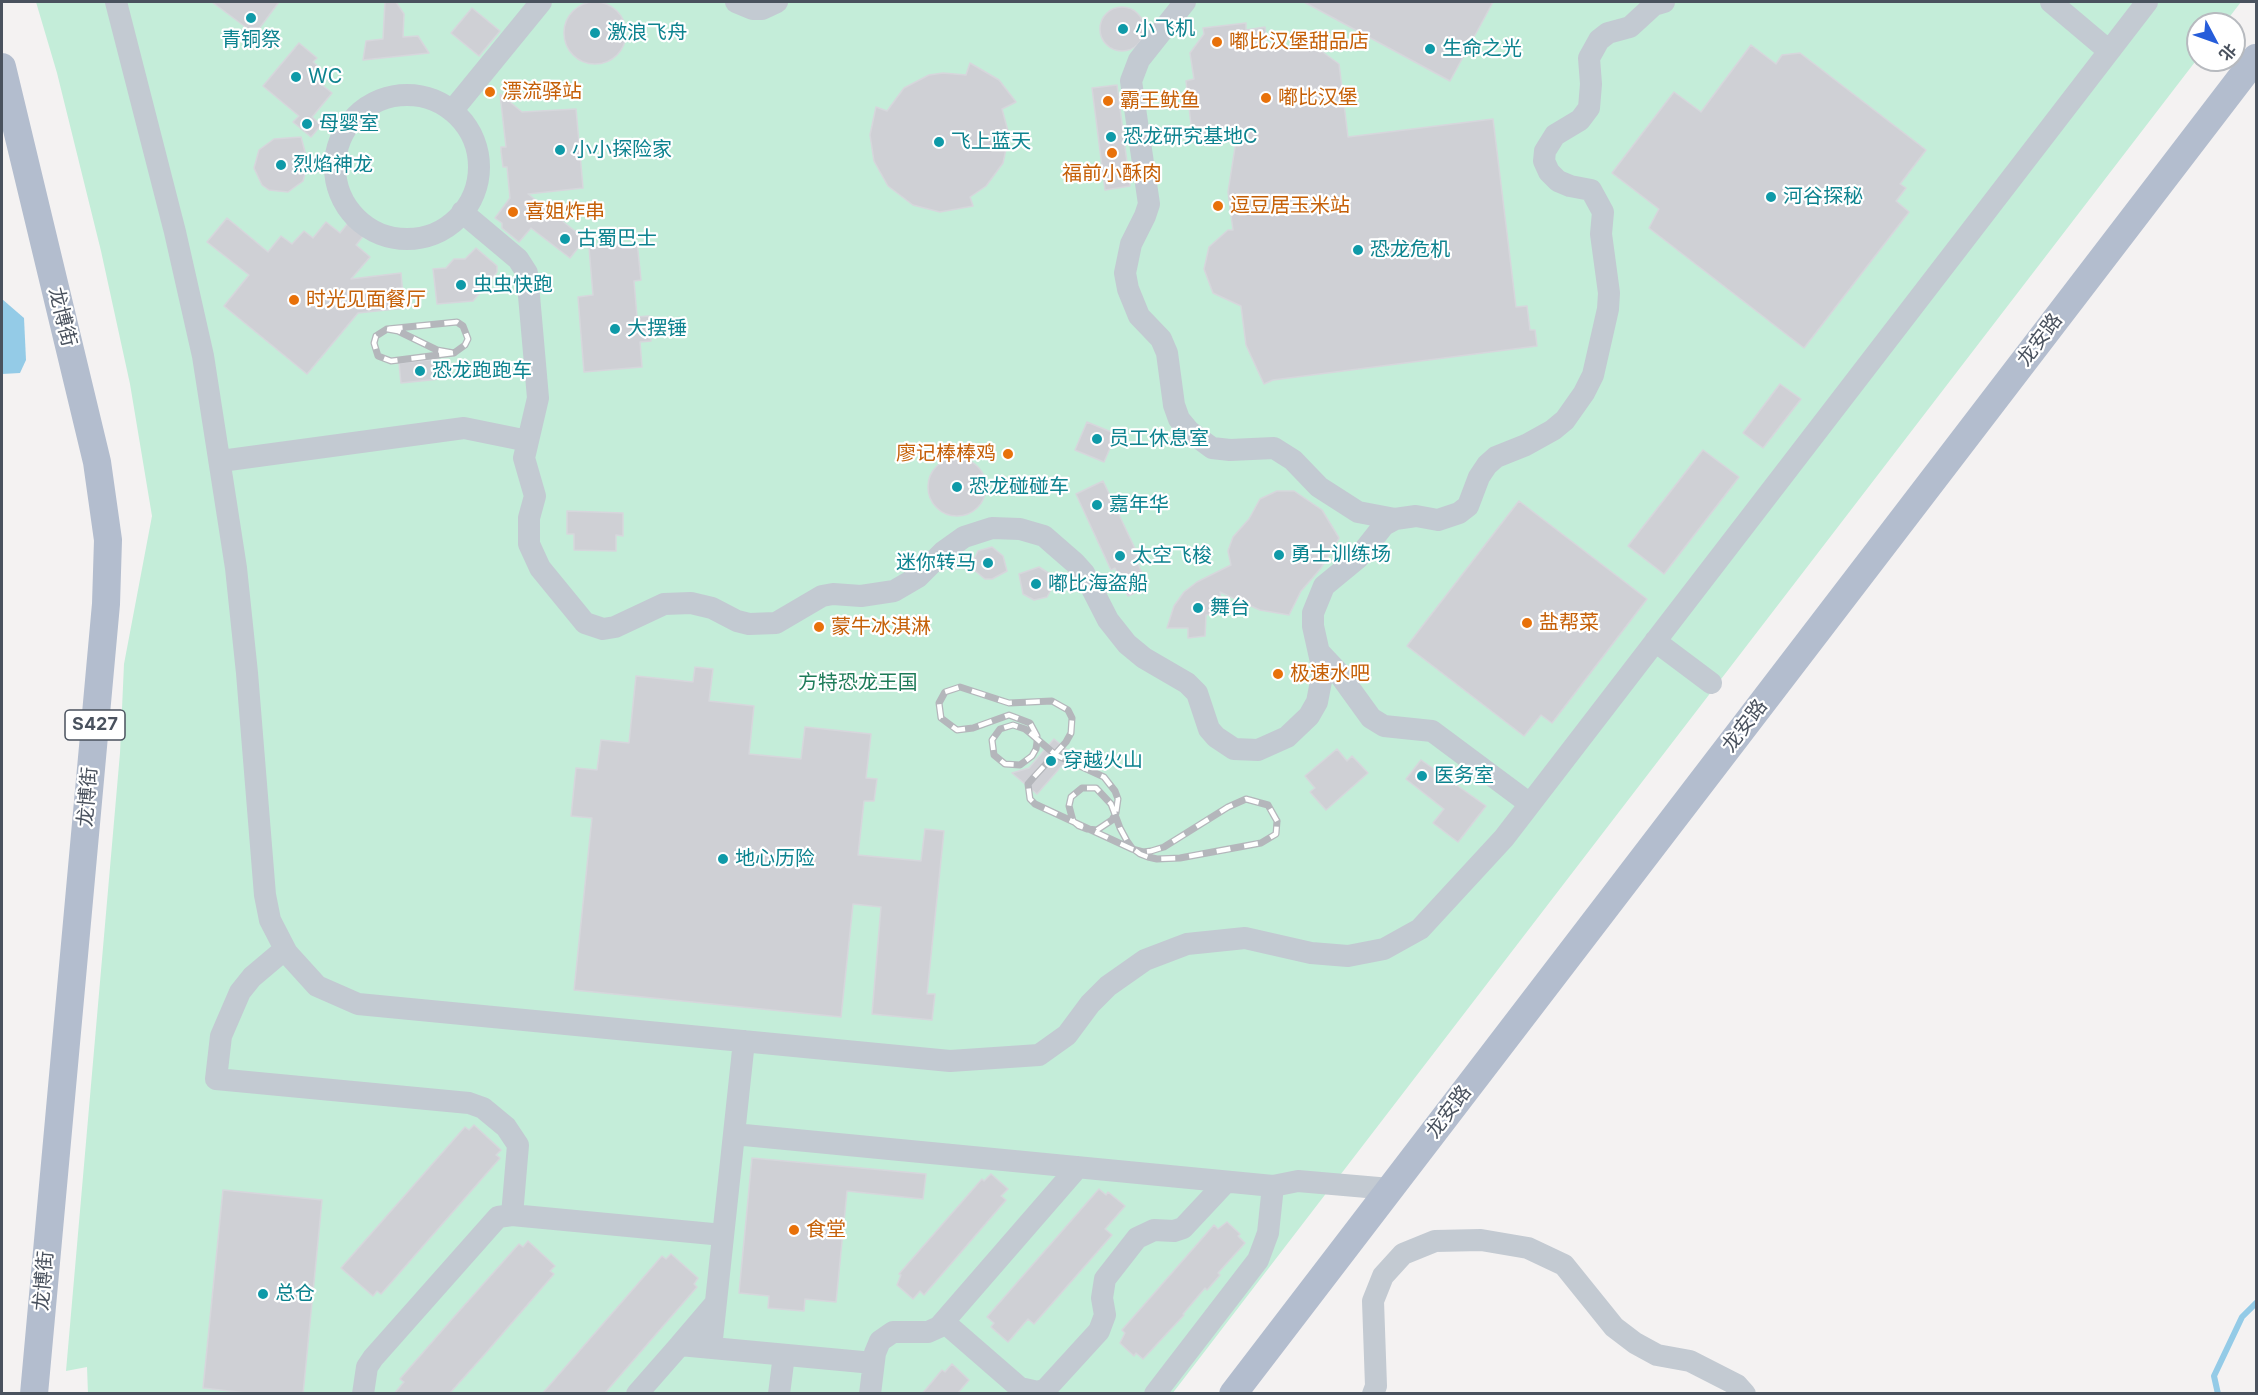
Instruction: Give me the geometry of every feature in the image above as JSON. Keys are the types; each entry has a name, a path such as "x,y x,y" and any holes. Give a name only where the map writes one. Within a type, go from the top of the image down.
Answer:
{"main road":[{"name":"龙安路","path":"1233,1394 2256,58"},
{"name":"龙博街","path":"2,67 97,462 108,540 106,603 34,1394"}],"lane":[{"path":"116,2 176,232 203,356 221,461 247,674 265,895 270,920 284,950 317,986 358,1004 950,1061 1039,1055 1067,1035 1090,1004 1108,986 1145,960 1187,944 1245,938 1311,953 1348,956 1384,949 1402,940 1435,914 1504,838 2147,2"},
{"path":"452,111 541,2"},
{"path":"736,2 753,9 762,9 777,2"},
{"path":"1185,2 1139,60 1131,81 1149,204 1126,259 1125,273 1131,301 1139,316 1161,339 1167,353 1174,405 1179,419 1189,431 1212,448 1230,450 1274,448 1285,453 1319,487 1358,512 1395,519 1416,516 1438,520 1459,513 1468,506 1479,477 1496,457 1526,445 1553,430 1565,420 1584,393 1593,375 1608,309 1608,277 1601,234 1603,212 1591,190 1558,181 1549,172 1544,161 1545,151 1555,135 1580,120 1588,108 1592,84 1589,58 1599,40 1608,33 1630,27 1654,5 1664,2"},
{"path":"2051,2 2109,51"},
{"path":"396,96 418,97 439,103 452,111 471,134 479,163 474,192 462,212 447,227 433,234 411,239 389,237 375,232 351,213 343,201 335,172 340,142 346,129 356,117 381,100 396,96"},
{"path":"462,212 518,258 527,273 538,398 525,458 536,496 528,530 533,556 577,616 593,627 615,627 664,603 701,604 749,624 776,623 822,596 833,594 861,596 894,591 918,577 943,552 964,537 1006,527 1044,536 1064,551 1084,573 1118,634 1144,658 1187,682 1197,693 1209,729 1234,749 1258,750 1287,737 1309,716 1322,687 1323,671 1313,626 1317,599 1324,586 1358,558 1384,525 1395,519"},
{"path":"221,461 464,428 528,441"},
{"path":"1349,506 1363,529 1363,548 1358,558"},
{"path":"1655,641 1711,683"},
{"path":"1320,653 1337,671 1371,718 1384,726 1432,731 1530,804"},
{"path":"284,950 252,977 240,992 221,1036 216,1079 469,1104 483,1108 506,1127 518,1145 512,1215"},
{"path":"711,1348 744,1041"},
{"path":"734,1134 1273,1186 1298,1180 1390,1189"},
{"path":"870,1394 876,1347 886,1335 902,1331 933,1331 944,1322 1078,1167"},
{"path":"944,1322 1020,1388 1038,1392 1046,1389 1099,1331 1105,1315 1102,1298 1105,1279 1137,1238 1155,1230 1174,1231 1183,1228 1226,1182"},
{"path":"1155,1394 1258,1260 1268,1233 1273,1186"},
{"path":"363,1394 367,1367 373,1358 490,1223 498,1217 512,1215 723,1235"},
{"path":"1372,1394 1376,1386 1372,1301 1383,1276 1403,1254 1435,1241 1481,1240 1528,1248 1564,1265 1614,1327 1635,1343 1657,1354 1690,1361 1737,1385 1745,1394"},
{"path":"637,1394 716,1304"},
{"path":"680,1345 873,1363"},
{"path":"779,1394 784,1355"}],"green space":[{"name":"方特恐龙王国","path":"36,2 2241,2 2233,12 2186,12 2187,72 1172,1394 88,1394 87,1367 66,1371 120,753 124,664 152,516 130,384 101,251 57,73"}],"water":[{"path":"2,299 24,318 26,360 20,373 2,374"}],"building":[{"name":"青铜祭","path":"212,2 279,2 255,34"},
{"path":"385,2 396,2 404,14 403,37 418,36 429,53 363,60 366,41 383,39"},
{"name":"激浪飞舟","path":"595,2 607,4 617,11 624,21 626,33 624,45 617,55 607,62 595,64 583,62 573,55 566,45 564,33 566,21 573,11 583,4"},
{"name":"生命之光","path":"1304,2 1493,2 1450,81"},
{"name":"小飞机","path":"1122,7 1137,14 1144,29 1137,44 1122,51 1107,44 1100,29 1107,14"},
{"path":"472,8 500,31 479,56 451,33"},
{"name":"恐龙危机","path":"1246,23 1246,30 1265,27 1268,50 1313,45 1339,64 1348,137 1493,119 1516,307 1527,306 1530,330 1535,330 1537,346 1273,380 1264,384 1246,345 1241,306 1213,293 1204,269 1209,247 1228,230 1233,230 1228,192 1237,135 1193,142 1186,81 1194,79 1190,53 1204,34 1203,28"},
{"name":"WC","path":"299,43 317,58 313,62 325,72 317,81 332,93 312,117 321,125 311,137 293,122 299,116 263,86"},
{"name":"河谷探秘","path":"1751,45 1776,64 1782,55 1800,53 1926,150 1900,184 1906,188 1896,201 1909,212 1804,348 1649,228 1659,209 1612,173 1674,92 1701,112"},
{"name":"飞上蓝天","path":"970,63 999,80 1016,102 1002,109 1009,135 1003,163 986,186 970,197 973,206 940,212 913,205 888,186 874,161 870,135 876,107 887,111 904,88 929,75 943,73 966,75"},
{"name":"恐龙研究基地C","path":"1117,85 1130,186 1105,190 1092,88"},
{"path":"500,94 522,112 576,109 583,188 528,194 585,239 570,258 531,228 519,242 502,228 502,223 495,218 510,198 507,167 503,167 501,151 501,147 506,147"},
{"name":"烈焰神龙","path":"301,137 308,163 303,181 288,192 269,190 262,185 254,168 259,150 274,139"},
{"name":"时光见面餐厅","path":"227,218 268,252 281,236 292,244 304,231 313,238 326,222 340,233 349,222 364,235 356,245 370,257 351,279 401,273 404,308 358,313 307,374 224,306 249,275 207,242"},
{"name":"大摆锤","path":"637,242 641,280 634,281 637,317 649,316 651,341 640,342 642,367 584,372 578,297 593,295 589,247"},
{"name":"虫虫快跑","path":"476,248 497,266 497,272 473,301 437,304 433,269 446,268 454,259 465,259"},
{"name":"恐龙跑跑车","path":"438,359 440,379 401,383 399,363"},
{"path":"1780,384 1801,399 1763,448 1743,433"},
{"name":"员工休息室","path":"1087,422 1116,434 1104,462 1075,450"},
{"path":"1703,450 1739,477 1664,574 1628,546"},
{"name":"恐龙碰碰车","path":"951,458 963,458 978,466 986,481 986,493 978,508 963,516 951,516 936,508 928,493 928,481 936,466"},
{"name":"太空飞梭","path":"1103,481 1138,555 1135,557 1148,587 1128,596 1115,568 1111,570 1076,494"},
{"name":"勇士训练场","path":"1277,491 1294,491 1322,510 1339,538 1321,568 1301,591 1289,615 1260,610 1220,592 1223,611 1206,615 1205,636 1188,638 1188,628 1167,628 1174,606 1184,592 1197,582 1231,565 1228,551 1233,537 1249,519 1260,499"},
{"name":"盐帮菜","path":"1519,501 1647,599 1552,723 1541,715 1524,736 1407,646"},
{"path":"567,511 623,513 623,536 616,535 616,551 574,550 574,534 567,534"},
{"name":"迷你转马","path":"992,547 1003,556 1007,571 992,579 985,579 974,570 972,563 978,551"},
{"name":"嘟比海盗船","path":"1039,567 1050,574 1053,586 1047,597 1034,600 1023,594 1019,574"},
{"name":"地心历险","path":"695,667 713,669 709,701 754,706 749,754 801,759 805,727 871,734 866,778 877,779 874,801 864,801 858,855 921,861 925,829 944,831 927,994 935,994 932,1020 872,1014 881,907 853,904 841,1017 574,990 592,818 571,816 576,768 597,770 601,740 629,743 636,676 693,682"},
{"name":"穿越火山","path":"1054,739 1072,754 1037,794 1012,773 1029,768"},
{"path":"1337,749 1347,761 1352,756 1368,773 1326,810 1310,792 1315,788 1305,776"},
{"path":"1421,760 1486,806 1458,842 1433,823 1444,809 1406,779"},
{"path":"474,1125 501,1150 496,1155 500,1158 381,1294 377,1291 373,1296 341,1268 465,1127 469,1130"},
{"name":"食堂","path":"752,1158 926,1174 923,1199 847,1191 836,1302 805,1299 804,1311 768,1308 769,1296 739,1293"},
{"path":"991,1174 1008,1189 1001,1196 1006,1200 924,1295 920,1291 913,1299 897,1285 901,1275 899,1274 982,1179 984,1181"},
{"path":"1099,1189 1106,1195 1108,1192 1125,1206 1105,1229 1112,1235 1034,1324 1028,1319 1008,1342 991,1327 994,1323 987,1317"},
{"name":"总仓","path":"223,1190 322,1200 303,1394 255,1394 203,1388"},
{"path":"1227,1222 1240,1234 1238,1236 1245,1243 1218,1273 1220,1275 1207,1290 1205,1288 1184,1315 1143,1359 1136,1353 1134,1356 1120,1343 1125,1333 1122,1330 1214,1225 1218,1229"},
{"path":"528,1241 555,1266 550,1271 554,1274 484,1355 449,1394 394,1394 404,1382 400,1379 454,1317 519,1244 523,1247"},
{"path":"671,1254 698,1278 694,1284 697,1287 604,1394 542,1394 662,1256 666,1259"},
{"path":"952,1364 969,1380 957,1394 922,1394 942,1370 945,1372"}],"waterway":[{"path":"2218,1394 2214,1376 2242,1317 2256,1303"}],"railway":[{"path":"387,329 398,331 437,350 454,353 465,345 468,339 463,326 457,322 387,329 376,336 374,343 378,356 391,361 454,353"},
{"path":"1277,821 1268,805 1246,799 1228,807 1164,847 1143,852 1132,849 1035,804 1030,799 1028,784 1034,777 1066,742 1071,733 1072,718 1068,710 1052,701 1009,703 960,687 945,692 939,703 941,718 957,730 973,728 1009,715 1030,723 1037,736 1037,742 1036,749 1032,756 1020,765 1005,764 994,755 992,740 1000,729 1013,725 1025,729 1030,733 1051,751 1058,756 1104,777 1118,799 1116,813 1112,820 1097,830 1087,829 1079,826 1073,821 1069,806 1071,797 1082,788 1096,788 1111,804 1120,828 1132,848 1140,854 1148,857 1180,858 1261,843 1276,834 1277,821"}],"place":[{"name":"青铜祭","path":"251,18"},
{"name":"小飞机","path":"1123,29"},
{"name":"激浪飞舟","path":"595,33"},
{"name":"嘟比汉堡甜品店","path":"1217,42"},
{"name":"生命之光","path":"1430,49"},
{"name":"WC","path":"296,77"},
{"name":"漂流驿站","path":"490,92"},
{"name":"嘟比汉堡","path":"1266,98"},
{"name":"霸王鱿鱼","path":"1108,101"},
{"name":"母婴室","path":"307,124"},
{"name":"恐龙研究基地C","path":"1111,137"},
{"name":"飞上蓝天","path":"939,142"},
{"name":"小小探险家","path":"560,150"},
{"name":"福前小酥肉","path":"1112,153"},
{"name":"烈焰神龙","path":"281,165"},
{"name":"河谷探秘","path":"1771,197"},
{"name":"逗豆居玉米站","path":"1218,206"},
{"name":"喜姐炸串","path":"513,212"},
{"name":"古蜀巴士","path":"565,239"},
{"name":"恐龙危机","path":"1358,250"},
{"name":"虫虫快跑","path":"461,285"},
{"name":"时光见面餐厅","path":"294,300"},
{"name":"大摆锤","path":"615,329"},
{"name":"恐龙跑跑车","path":"420,371"},
{"name":"员工休息室","path":"1097,439"},
{"name":"廖记棒棒鸡","path":"1008,454"},
{"name":"恐龙碰碰车","path":"957,487"},
{"name":"嘉年华","path":"1097,505"},
{"name":"勇士训练场","path":"1279,555"},
{"name":"太空飞梭","path":"1120,556"},
{"name":"迷你转马","path":"988,563"},
{"name":"嘟比海盗船","path":"1036,584"},
{"name":"舞台","path":"1198,608"},
{"name":"盐帮菜","path":"1527,623"},
{"name":"蒙牛冰淇淋","path":"819,627"},
{"name":"极速水吧","path":"1278,674"},
{"name":"穿越火山","path":"1051,761"},
{"name":"医务室","path":"1422,776"},
{"name":"地心历险","path":"723,859"},
{"name":"食堂","path":"794,1230"},
{"name":"总仓","path":"263,1294"}]}
